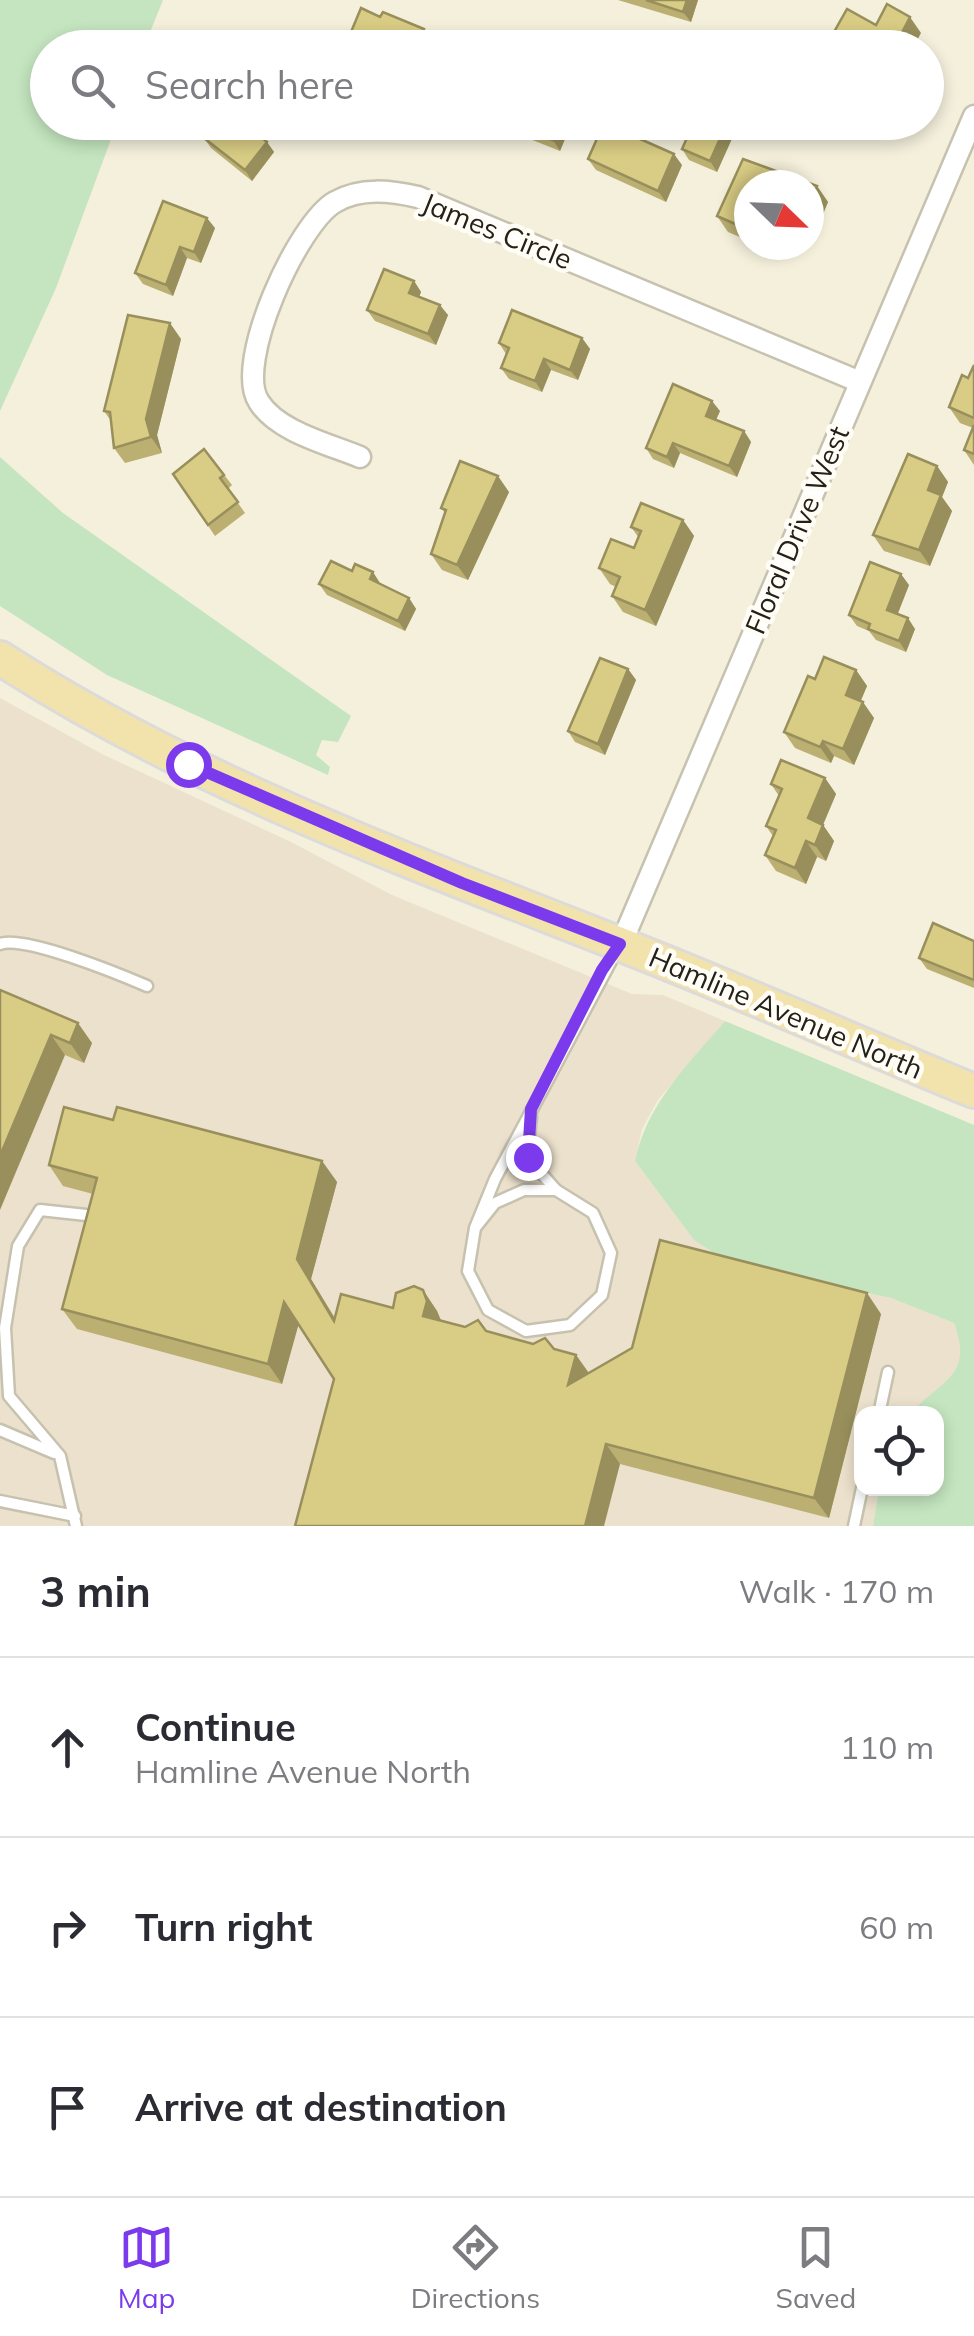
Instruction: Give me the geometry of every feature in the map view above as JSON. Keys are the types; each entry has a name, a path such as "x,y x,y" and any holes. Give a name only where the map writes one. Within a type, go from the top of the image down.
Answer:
{"main road":[{"name":"Hamline Avenue North","path":"0,658 112,726 188,764 462,883 974,1091"}],"street":[{"name":"Floral Drive West","path":"620,944 974,116"},
{"name":"James Circle","path":"360,457 279,422 259,402 250,370 253,349 304,233 335,202 366,192 418,197 860,382"}],"lane":[{"path":"0,944 20,940 52,954 102,966 147,986"},
{"path":"531,1109 528,1157 556,1190 593,1212 610,1252 602,1295 570,1325 526,1331 488,1310 468,1271 475,1228 531,1109 602,970 620,944"},
{"path":"475,1228 496,1203 524,1190 556,1190"},
{"path":"0,1500 75,1521 60,1456 9,1396 4,1328 18,1246 40,1210 86,1216"},
{"path":"881,1406 888,1372"},
{"path":"0,1430 60,1456"},
{"path":"854,1526 860,1496"}],"shaded area":[{"path":"0,698 102,754 291,842 392,895 632,994 663,995 725,1021 658,1100 642,1129 635,1161 694,1240 729,1263 891,1298 954,1323 962,1343 962,1364 954,1376 919,1406 854,1406 854,1496 878,1496 873,1526 0,1526"}],"green space":[{"path":"0,0 163,0 151,30 30,30 30,140 111,140 56,288 0,411"},
{"path":"0,457 63,513 351,716 338,742 322,740 316,755 330,767 328,775 107,675 0,606"},
{"path":"725,1021 974,1125 974,1526 873,1526 878,1496 944,1496 944,1406 919,1406 957,1366 960,1355 954,1323 891,1298 729,1263 694,1240 635,1161 649,1121 683,1069"}],"building":[{"path":"646,0 687,0 683,12"},
{"path":"887,4 910,17 903,30 835,30 847,9 876,25"},
{"path":"361,8 380,17 383,12 424,29 424,30 352,30"},
{"path":"207,140 265,140 267,142 245,170"},
{"path":"596,140 642,140 674,154 658,191 588,159"},
{"path":"686,140 719,140 710,161 682,149"},
{"path":"743,159 773,170 738,170"},
{"path":"734,179 734,223 717,216"},
{"path":"163,201 207,218 194,252 180,247 166,285 135,273"},
{"path":"384,269 414,281 409,293 440,305 428,334 367,310"},
{"path":"512,310 582,338 570,370 544,359 535,381 501,368 509,348 499,343"},
{"path":"128,315 170,323 146,419 151,437 114,448 110,412 104,411"},
{"path":"974,365 974,418 949,407 962,375 968,378"},
{"path":"673,384 712,401 706,416 744,431 729,466 673,443 667,457 646,448"},
{"path":"974,425 974,454 964,450"},
{"path":"204,449 238,502 208,525 173,474"},
{"path":"908,454 937,466 928,490 941,495 919,550 873,535"},
{"path":"460,461 498,476 457,565 431,554 446,510 441,508"},
{"path":"641,503 683,520 645,610 612,596 620,577 599,568 611,539 634,548 641,531 631,527"},
{"path":"331,561 352,571 355,564 373,572 370,579 409,598 398,621 319,584"},
{"path":"870,562 901,574 887,610 908,618 899,641 868,629 870,624 849,615"},
{"path":"824,657 856,670 846,695 863,702 843,749 823,741 820,747 784,732 808,676 815,679"},
{"path":"600,658 628,669 598,744 568,731"},
{"path":"781,760 825,778 808,818 823,825 815,845 806,841 795,868 765,855 776,830 766,826 782,789 771,784"},
{"path":"933,923 974,941 974,980 919,958"},
{"path":"0,990 78,1023 70,1043 51,1035 0,1156"},
{"path":"64,1107 113,1120 117,1107 322,1161 297,1259 334,1321 341,1294 393,1308 396,1293 414,1286 423,1290 427,1301 423,1316 465,1327 478,1320 486,1331 533,1344 545,1338 554,1349 576,1355 568,1385 632,1348 660,1240 867,1293 814,1498 606,1444 585,1526 295,1526 334,1379 284,1302 268,1364 62,1309 97,1178 49,1165"}],"route":[{"path":"188,764 462,883 620,944 602,970 531,1109 528,1157"}]}
